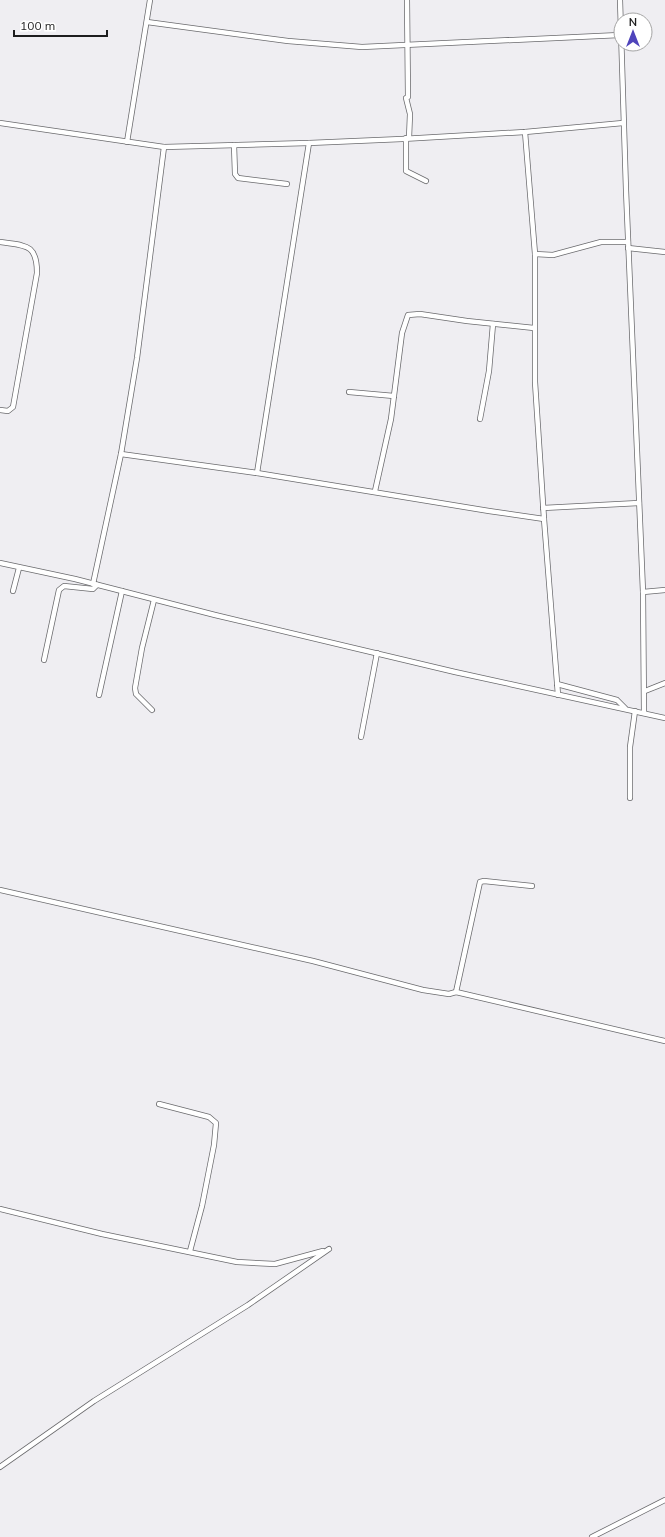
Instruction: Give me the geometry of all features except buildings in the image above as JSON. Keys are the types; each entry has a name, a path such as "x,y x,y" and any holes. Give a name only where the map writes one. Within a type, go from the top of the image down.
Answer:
{"street":[{"path":"126,142 150,0"},
{"path":"407,0 408,97 406,98 410,114 406,171 426,181"},
{"path":"620,0 620,12"},
{"path":"147,22 304,43 362,47 613,35"},
{"path":"621,52 643,592 644,713"},
{"path":"0,123 164,147 309,144 525,132 623,123"},
{"path":"525,132 534,254 534,328 543,508 558,695"},
{"path":"257,472 309,144"},
{"path":"234,145 235,174 238,178 287,184"},
{"path":"44,660 59,590 64,586 93,589 95,585 122,454 138,351 164,147"},
{"path":"0,242 25,246 35,254 37,262 37,273 13,406 8,411 0,410"},
{"path":"534,254 553,255 601,242 628,242"},
{"path":"628,248 665,252"},
{"path":"375,491 394,396 402,333 408,315 420,314 534,328"},
{"path":"480,419 489,372 493,324"},
{"path":"349,392 394,396"},
{"path":"122,454 257,472 544,519"},
{"path":"543,508 639,503"},
{"path":"0,563 377,653 665,718"},
{"path":"13,590 18,568"},
{"path":"643,592 665,590"},
{"path":"100,695 122,591"},
{"path":"152,710 136,694 135,688 142,648 154,600"},
{"path":"361,737 377,653"},
{"path":"644,691 665,683"},
{"path":"557,684 617,700 625,708"},
{"path":"630,798 630,747 635,711"},
{"path":"456,992 480,882 489,881 532,886"},
{"path":"0,890 305,960 423,990 449,994 456,992 665,1041"},
{"path":"159,1104 209,1118 216,1123 214,1145 190,1251"},
{"path":"0,1209 143,1243 190,1251 237,1262 275,1264 295,1260 329,1249 248,1305 94,1401 0,1467"},
{"path":"592,1537 665,1500"}]}
